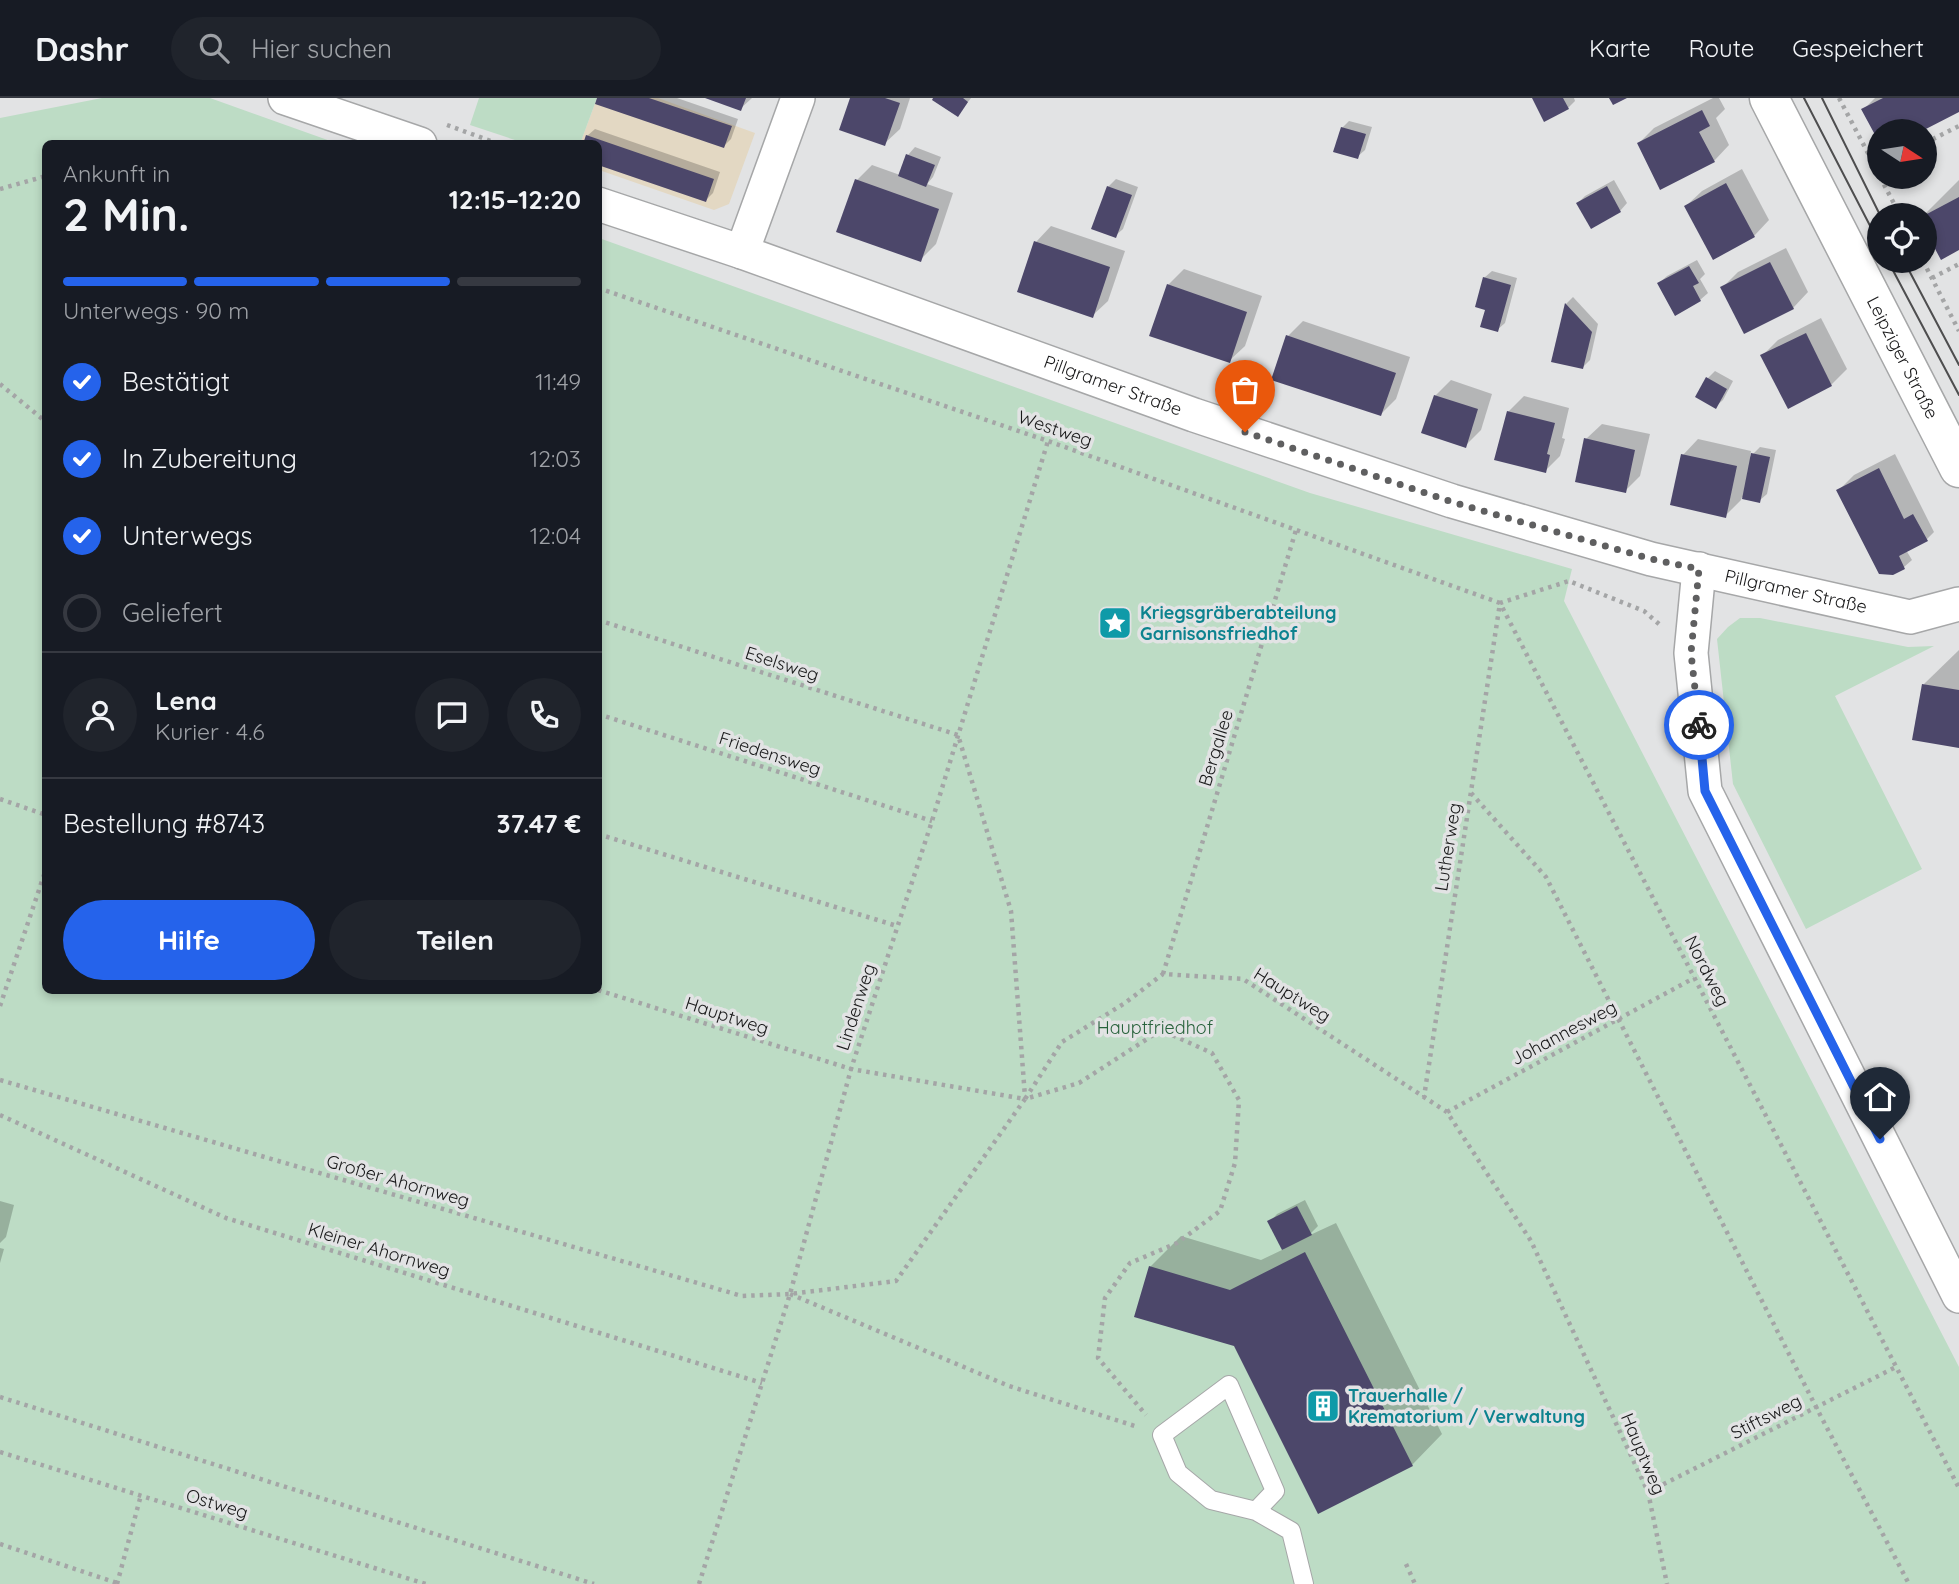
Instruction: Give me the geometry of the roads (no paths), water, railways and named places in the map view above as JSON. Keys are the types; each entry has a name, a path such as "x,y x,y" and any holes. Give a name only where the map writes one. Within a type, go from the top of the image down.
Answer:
{"street":[{"path":"285,98 407,140"},
{"path":"742,252 798,98"},
{"name":"Leipziger Straße","path":"1769,98 1959,468"},
{"name":"Pillgramer Straße","path":"602,205 742,252 1194,415 1452,502 1651,559 1910,617 1959,604"},
{"path":"1699,569 1691,653 1705,791 1959,1296"}],"lane":[{"path":"1256,1511 1275,1491 1228,1385 1162,1434 1178,1473 1210,1500 1256,1511 1291,1531 1304,1584"}],"tram line":[{"path":"1804,98 1867,220"},
{"path":"1822,98 1874,203"},
{"path":"1894,273 1959,395"},
{"path":"1910,273 1959,365"}],"place":[{"name":"Kriegsgräberabteilung Garnisonsfriedhof","path":"1115,623"},
{"name":"Trauerhalle / Krematorium / Verwaltung","path":"1323,1406"}],"park label":[{"name":"Hauptfriedhof","path":"1155,1028"}]}
